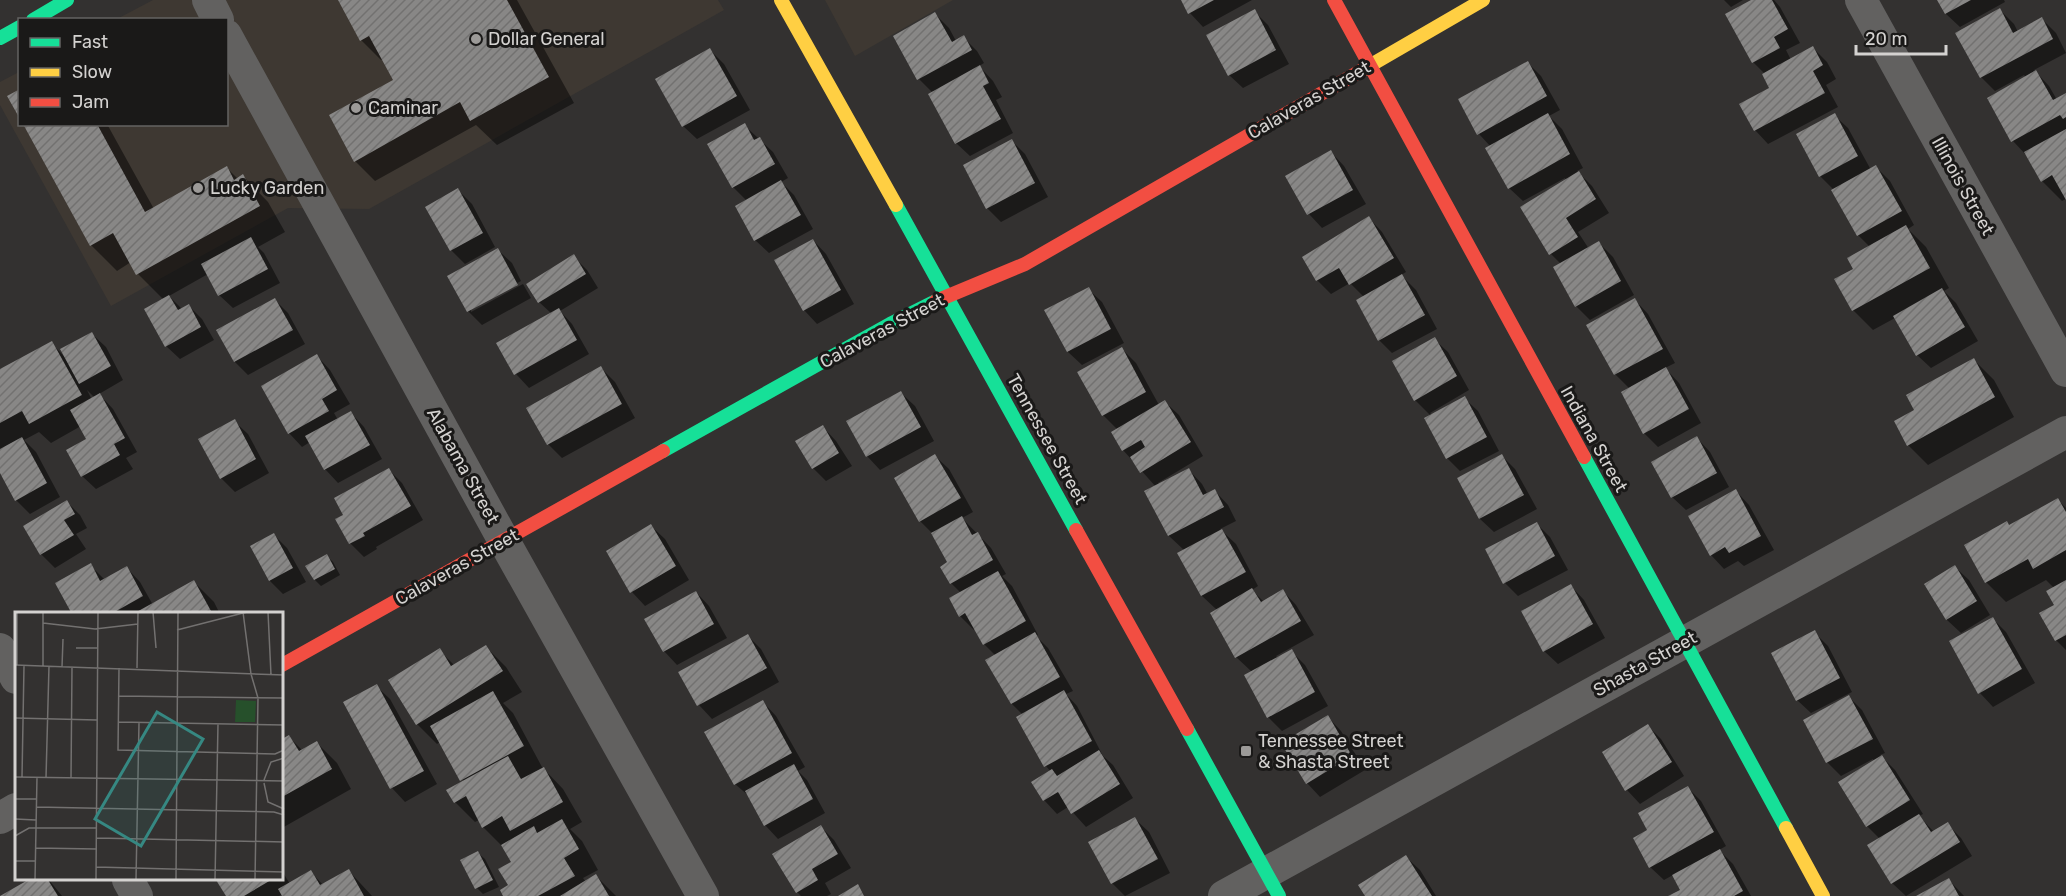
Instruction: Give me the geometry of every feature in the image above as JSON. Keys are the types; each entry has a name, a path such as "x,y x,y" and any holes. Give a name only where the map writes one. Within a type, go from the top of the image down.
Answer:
{"street":[{"path":"36,18 67,0"},
{"path":"207,0 217,18"},
{"name":"Tennessee Street","path":"781,0 1272,884"},
{"name":"Indiana Street","path":"1334,0 1823,896"},
{"name":"Calaveras Street","path":"284,664 890,324 947,296 1025,264 1483,0"},
{"name":"Illinois Street","path":"1861,0 2066,371"},
{"path":"0,39 18,28"},
{"name":"Alabama Street","path":"228,39 504,541 703,896"},
{"name":"Shasta Street","path":"1224,896 1272,884 1684,642 2066,432"},
{"path":"0,648 15,676"},
{"path":"0,818 15,810"},
{"path":"129,881 137,896"}],"shaded area":[{"path":"153,0 718,0 724,10 369,209 288,208 111,306 0,105 0,82 18,73 18,126 228,126 228,18 119,18"},
{"path":"825,0 953,0 855,56"}],"building":[{"path":"338,0 507,0 549,77 470,121 460,102 354,162 329,115 393,80 369,36 360,41"},
{"path":"1181,0 1214,0 1188,14"},
{"path":"1751,0 1772,0 1788,29 1774,37 1780,48 1752,63 1725,14"},
{"path":"1937,0 1971,0 1945,14"},
{"path":"2000,8 2013,33 2042,17 2053,39 1980,78 1955,33"},
{"path":"1255,9 1276,50 1228,76 1206,35"},
{"path":"935,12 952,42 964,35 972,50 917,80 893,36"},
{"path":"1813,46 1823,65 1813,71 1825,93 1754,131 1739,104 1769,88 1762,74"},
{"path":"710,48 737,96 682,127 655,79"},
{"path":"1528,61 1547,96 1477,135 1458,99"},
{"path":"980,65 989,83 983,86 1001,119 955,144 928,94"},
{"path":"2036,70 2053,100 2066,93 2066,117 2063,119 2060,115 2011,142 1987,98"},
{"path":"18,90 18,115 7,96"},
{"path":"1548,113 1570,154 1508,189 1485,148"},
{"path":"1835,113 1858,156 1819,177 1796,134"},
{"path":"745,123 754,140 760,137 775,164 732,188 707,144"},
{"path":"24,126 98,126 145,212 227,166 234,180 243,174 260,206 136,275 113,233 90,246"},
{"path":"2066,129 2066,200 2052,175 2041,182 2024,152"},
{"path":"1012,139 1035,183 986,209 963,165"},
{"path":"1331,150 1353,190 1307,215 1285,176"},
{"path":"1876,165 1902,211 1857,236 1831,190"},
{"path":"1579,171 1596,199 1566,218 1578,237 1549,255 1520,207"},
{"path":"781,180 801,215 754,241 735,206"},
{"path":"458,188 483,233 450,251 425,207"},
{"path":"1369,216 1394,258 1349,285 1339,268 1316,281 1302,257"},
{"path":"1906,225 1930,268 1852,311 1834,279 1853,269 1847,258"},
{"path":"251,237 268,269 218,296 201,264"},
{"path":"813,239 841,290 803,311 774,260"},
{"path":"1599,241 1621,281 1575,307 1553,267"},
{"path":"498,248 518,285 467,312 447,276"},
{"path":"574,254 586,274 538,303 526,284"},
{"path":"1402,274 1425,315 1378,341 1356,300"},
{"path":"1089,287 1111,329 1067,352 1044,310"},
{"path":"1942,288 1965,327 1916,356 1893,316"},
{"path":"169,295 178,310 189,304 201,327 165,347 144,309"},
{"path":"275,298 293,330 234,362 216,330"},
{"path":"1635,298 1663,349 1614,375 1586,325"},
{"path":"559,308 577,340 514,375 496,343"},
{"path":"92,332 111,366 79,384 60,349"},
{"path":"1435,337 1457,376 1414,401 1392,361"},
{"path":"52,341 82,395 29,424 22,411 0,423 0,369"},
{"path":"1122,347 1146,392 1102,416 1077,372"},
{"path":"317,354 337,390 322,399 329,411 288,434 261,386"},
{"path":"1974,358 1995,397 1907,446 1894,421 1914,410 1906,395"},
{"path":"601,366 622,404 547,445 526,408"},
{"path":"1666,367 1689,409 1643,434 1621,392"},
{"path":"901,391 921,427 866,457 846,421"},
{"path":"100,393 125,438 114,444 120,455 81,477 66,450 86,439 70,410"},
{"path":"1465,396 1487,437 1446,459 1424,418"},
{"path":"1165,400 1191,442 1140,473 1130,457 1145,447 1141,440 1122,451 1111,432"},
{"path":"351,411 370,445 324,470 305,436"},
{"path":"235,419 256,459 220,479 198,439"},
{"path":"823,425 839,453 812,469 795,441"},
{"path":"1697,436 1717,473 1671,498 1651,462"},
{"path":"22,437 47,483 15,501 0,473 0,449"},
{"path":"935,454 961,498 919,522 894,478"},
{"path":"1502,454 1524,495 1479,519 1457,478"},
{"path":"389,468 411,506 363,533 365,536 349,544 335,519 343,515 334,498"},
{"path":"1189,468 1203,495 1215,489 1224,507 1168,536 1144,491"},
{"path":"1736,489 1761,536 1729,553 1725,547 1710,556 1688,516"},
{"path":"2058,498 2066,512 2066,550 2033,569 2028,559 1985,583 1964,545 2007,521 2009,525"},
{"path":"67,500 75,514 64,520 74,535 40,555 23,526"},
{"path":"962,516 972,535 978,532 993,560 950,584 940,567 947,562 931,533"},
{"path":"1537,522 1555,556 1503,584 1485,549"},
{"path":"651,524 676,566 630,593 606,551"},
{"path":"1222,529 1246,572 1201,596 1177,553"},
{"path":"274,533 293,568 269,581 250,546"},
{"path":"327,554 335,569 314,580 305,566"},
{"path":"91,563 100,581 127,566 143,596 115,612 71,612 55,583"},
{"path":"1955,565 1977,601 1946,620 1924,584"},
{"path":"998,571 1026,621 983,645 965,613 959,617 949,598"},
{"path":"194,580 211,611 209,612 137,612"},
{"path":"2066,580 2066,635 2055,641 2039,613 2054,605 2046,591"},
{"path":"1571,584 1593,624 1543,652 1521,611"},
{"path":"1252,588 1261,602 1283,589 1301,621 1235,658 1210,613"},
{"path":"696,591 714,624 663,652 644,619"},
{"path":"1993,617 2022,669 1978,694 1949,641"},
{"path":"1815,630 1840,678 1796,701 1771,653"},
{"path":"1035,632 1060,677 1011,704 985,660"},
{"path":"748,634 767,668 697,706 678,672"},
{"path":"486,645 503,671 416,725 388,680 440,648 451,666"},
{"path":"1292,649 1315,692 1267,718 1244,675"},
{"path":"377,684 424,771 390,789 343,702"},
{"path":"1064,690 1092,741 1044,767 1016,717"},
{"path":"493,691 524,746 460,781 430,726"},
{"path":"1849,695 1873,739 1826,763 1803,720"},
{"path":"763,700 792,753 734,785 704,732"},
{"path":"1328,715 1352,756 1306,784 1281,743"},
{"path":"1648,724 1672,762 1625,791 1602,752"},
{"path":"289,735 299,751 317,741 332,769 284,796 284,738"},
{"path":"1099,750 1120,784 1071,814 1058,792 1043,801 1031,782 1052,769 1057,776"},
{"path":"1882,755 1910,800 1866,827 1838,782"},
{"path":"508,756 521,779 544,767 563,802 510,831 502,816 482,828 466,796 454,803 446,790"},
{"path":"794,764 813,799 764,826 745,791"},
{"path":"1688,786 1714,832 1649,868 1633,838 1647,830 1638,813"},
{"path":"1919,814 1931,832 1948,822 1960,842 1891,884 1867,845"},
{"path":"1135,817 1158,859 1111,884 1088,842"},
{"path":"562,819 579,849 564,858 575,876 538,896 503,896 500,890 508,885 498,869 511,862 501,845 534,826 537,833"},
{"path":"821,825 838,854 812,869 818,880 796,893 772,854"},
{"path":"1720,849 1743,891 1734,896 1668,896 1680,890 1672,875"},
{"path":"478,851 493,880 475,889 460,860"},
{"path":"1406,855 1432,896 1365,896 1358,885"},
{"path":"349,869 364,896 282,896 278,889 311,870 320,885"},
{"path":"596,874 609,896 560,896"},
{"path":"1949,878 1959,896 1916,896"},
{"path":"26,881 49,881 58,896 0,896"},
{"path":"217,881 269,881 244,896 226,896"},
{"path":"858,884 864,896 838,896"}],"traffic: fast":[{"path":"36,18 67,0"},
{"path":"0,38 18,28"},
{"path":"896,205 1076,530"},
{"path":"663,451 890,324 936,301"},
{"path":"1584,457 1786,828"},
{"path":"1187,729 1279,896"}],"traffic: slow":[{"path":"781,0 896,205"},
{"path":"1364,69 1483,0"},
{"path":"1786,828 1823,896"}],"traffic: jam":[{"path":"1334,0 1584,457"},
{"path":"936,301 1025,264 1364,69"},
{"path":"284,664 663,451"},
{"path":"1076,530 1187,729"}],"place":[{"name":"Dollar General","path":"476,39"},
{"name":"Caminar","path":"356,108"},
{"name":"Lucky Garden","path":"198,188"},
{"name":"Tennessee Street & Shasta Street","path":"1246,751"}]}
